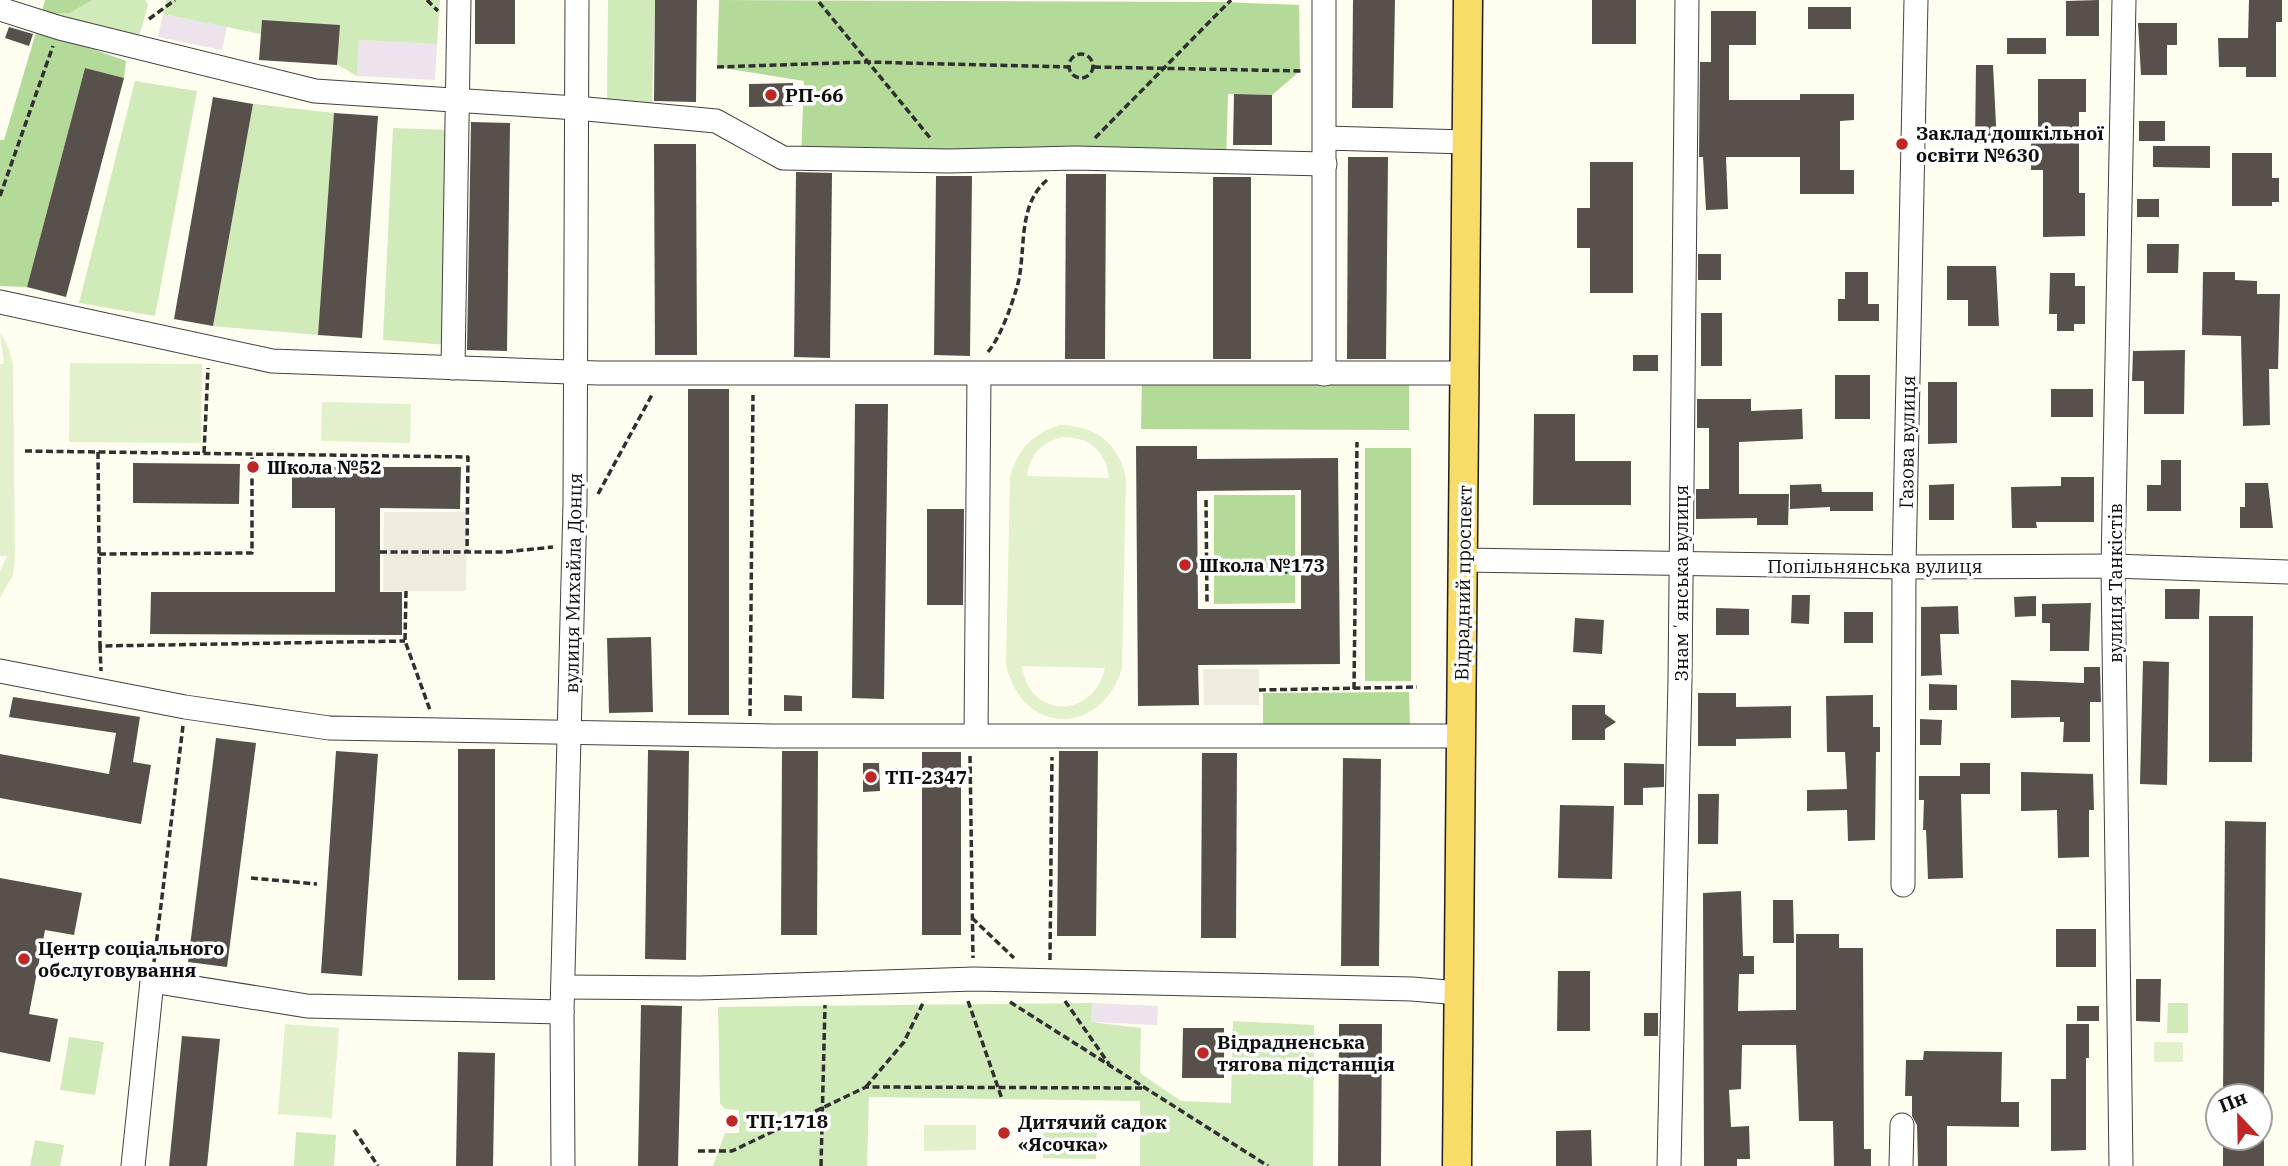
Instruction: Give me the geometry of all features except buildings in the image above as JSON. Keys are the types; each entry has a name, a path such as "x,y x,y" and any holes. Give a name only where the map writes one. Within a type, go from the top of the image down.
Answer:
{"main road":[{"name":"Відрадний проспект","path":"1457,1166 1468,0"}],"street":[{"path":"453,368 459,0"},
{"name":"вулиця Михайла Донця","path":"563,1166 562,1012 576,373 577,0"},
{"path":"1324,0 1324,374"},
{"name":"Знамʼянська вулиця","path":"1669,1166 1688,0"},
{"name":"вулиця Танкістів","path":"2120,1166 2113,566 2124,0"},
{"name":"Газова вулиця","path":"1903,885 1904,567 1916,3"},
{"path":"0,9 60,28 316,91 576,108 716,121 783,158 949,161 1075,158 1325,164"},
{"path":"1325,138 1467,142"},
{"path":"0,302 272,361 576,373 1465,373"},
{"path":"974,374 976,735"},
{"name":"Попільнянська вулиця","path":"1463,560 1904,567 2113,566 2288,572"},
{"path":"0,671 185,707 329,728 750,736 1461,736"},
{"path":"563,987 699,988 961,979 1412,989 1459,993"},
{"path":"133,1166 152,981 307,1006 562,1012"},
{"path":"1901,1166 1902,1125"}],"path":[{"path":"149,19 175,0"},
{"path":"974,374 994,345 1017,286 1025,218 1041,186 1075,158 1231,0"},
{"path":"819,2 949,161"},
{"path":"0,196 60,28"},
{"path":"1069,67 1075,55 1084,54 1091,59 1094,67"},
{"path":"717,67 867,62 1069,67 1078,78 1088,76 1094,67"},
{"path":"1094,67 1324,71"},
{"path":"204,453 208,364"},
{"path":"597,495 663,373"},
{"path":"750,736 754,373"},
{"path":"1354,690 1357,442"},
{"path":"25,451 468,457 467,552"},
{"path":"98,452 100,646 405,641"},
{"path":"99,554 252,553 252,454"},
{"path":"1206,500 1207,602"},
{"path":"380,552 505,552 560,547"},
{"path":"1207,573 1290,572"},
{"path":"406,591 405,641 438,732"},
{"path":"1259,690 1417,687"},
{"path":"152,981 185,707"},
{"path":"1044,981 1053,734"},
{"path":"251,878 317,884"},
{"path":"972,918 1044,981 1111,1068"},
{"path":"961,979 1002,1099"},
{"path":"698,1151 732,1151 866,1087 904,1042 934,980"},
{"path":"821,1166 825,982"},
{"path":"866,1087 1145,1088"},
{"path":"354,1130 377,1166"}],"shaded area":[{"path":"163,14 227,27 222,50 158,37"},
{"path":"359,40 437,44 435,80 357,76"},
{"path":"384,512 467,512 466,591 383,591"},
{"path":"1203,669 1259,669 1259,705 1204,705"},
{"path":"1092,1003 1158,1006 1157,1025 1091,1022"}],"green space":[{"path":"45,0 92,0 70,13 41,15"},
{"path":"92,0 145,0 148,5 139,36 41,15 70,13"},
{"path":"166,0 440,0 437,44 359,40 357,76 262,20 261,34 163,14"},
{"path":"608,0 655,0 652,106 607,105"},
{"path":"719,0 1223,2 1299,5 1300,71 1272,95 1228,94 1226,162 801,158 804,81 717,67"},
{"path":"37,29 126,61 124,78 85,68 27,287 0,286 0,140 4,140"},
{"path":"135,81 197,91 155,316 79,303"},
{"path":"253,104 334,113 318,335 213,326"},
{"path":"393,128 450,130 448,345 383,340"},
{"path":"0,333 7,344 13,364 15,555 13,575 0,598 0,571 7,556 0,556 0,364 4,364"},
{"path":"70,363 202,364 201,443 69,442"},
{"path":"1142,379 1409,380 1409,430 1141,429"},
{"path":"322,402 411,404 410,443 321,441"},
{"path":"1060,425 1084,429 1104,438 1117,455 1126,478 1122,668 1112,691 1098,707 1081,716 1062,719 1044,715 1028,705 1015,688 1006,665 1010,476 1028,443","holes":["1062,437 1080,439 1094,447 1104,460 1109,478 1027,476 1031,461 1038,450","1022,666 1104,668 1105,668 1098,685 1088,697 1075,704 1062,706 1048,704 1036,696 1027,683"]},
{"path":"1365,448 1411,448 1411,681 1365,681"},
{"path":"1214,495 1295,495 1295,603 1214,604"},
{"path":"1409,692 1410,726 1263,727 1263,693"},
{"path":"1092,1003 1091,1022 1141,1028 1140,1073 1181,1101 1231,1103 1233,1021 1314,1025 1313,1166 1140,1166 1140,1101 869,1097 867,1166 713,1166 725,1133 739,1133 739,1110 725,1109 720,1103 718,1007"},
{"path":"2168,1003 2188,1003 2188,1033 2167,1033"},
{"path":"285,1024 339,1028 332,1118 278,1114"},
{"path":"69,1037 104,1042 95,1095 60,1090"},
{"path":"2154,1042 2183,1042 2183,1062 2154,1062"},
{"path":"1043,1120 1097,1121 1096,1159 1043,1158"},
{"path":"924,1125 976,1125 976,1150 924,1151"},
{"path":"296,1132 336,1135 334,1166 294,1166"},
{"path":"35,1140 64,1145 60,1166 30,1166"}],"place":[{"name":"РП-66","path":"771,95"},
{"name":"Заклад дошкільної освіти №630","path":"1902,144"},
{"name":"Школа №52","path":"253,467"},
{"name":"Школа №173","path":"1185,565"},
{"name":"ТП-2347","path":"871,777"},
{"name":"Центр соціального обслуговування","path":"24,959"},
{"name":"Відрадненська тягова підстанція","path":"1203,1053"},
{"name":"ТП-1718","path":"732,1121"},
{"name":"Дитячий садок «Ясочка»","path":"1004,1133"}]}
